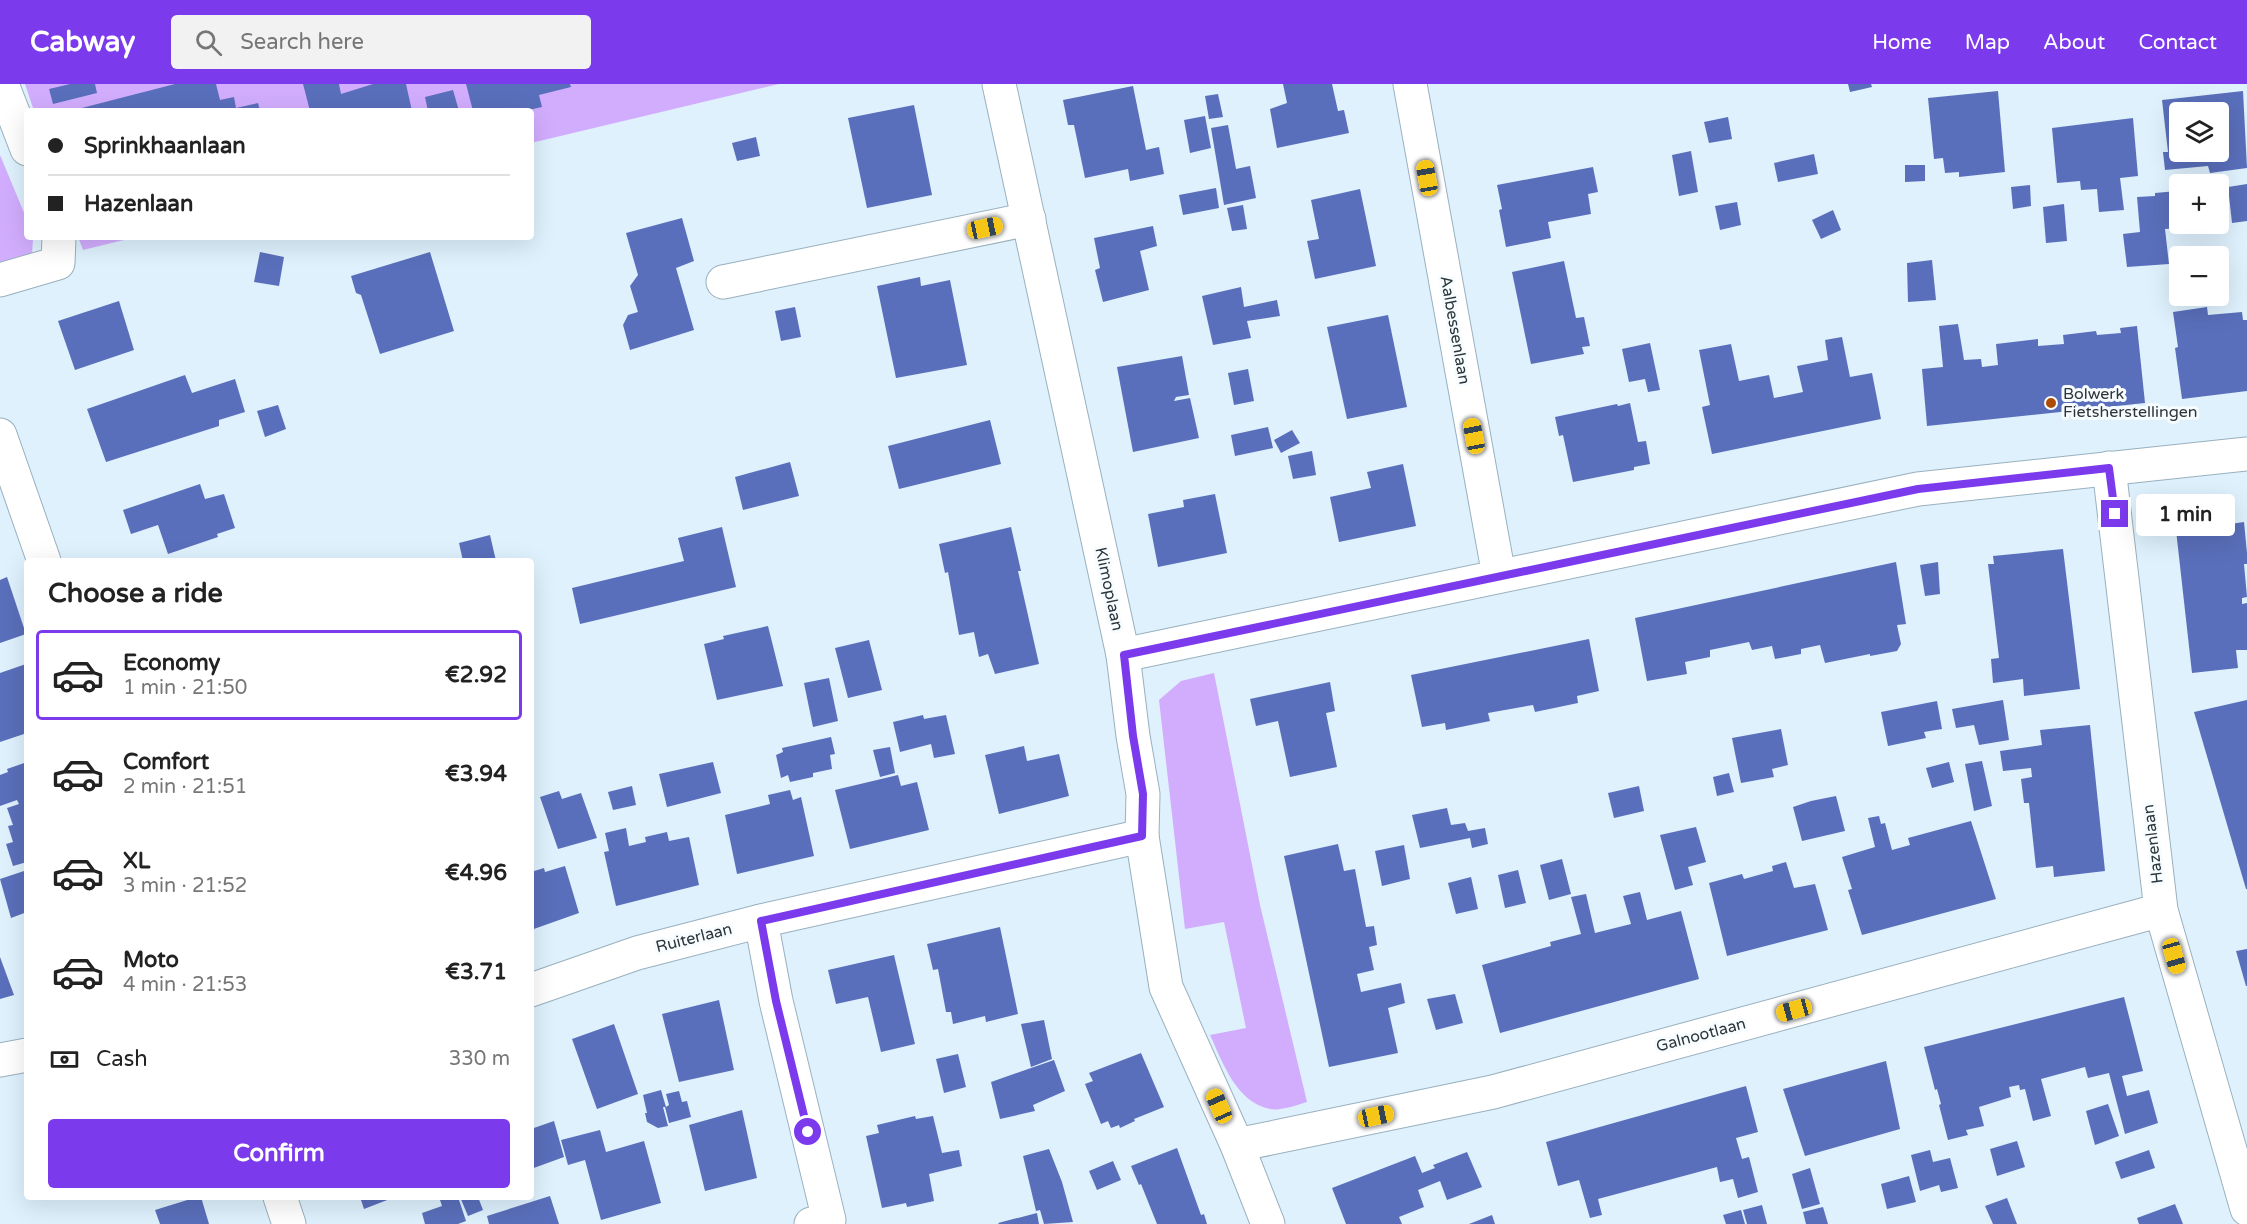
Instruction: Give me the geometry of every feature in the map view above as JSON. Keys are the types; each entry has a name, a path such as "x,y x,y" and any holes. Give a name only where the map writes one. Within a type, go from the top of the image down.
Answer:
{"street":[{"path":"3,84 24,141"},
{"name":"Klimoplaan","path":"999,84 1124,655 1133,736 1143,794 1142,836 1166,987 1237,1145 1268,1224"},
{"name":"Aalbessenlaan","path":"1410,84 1499,576"},
{"path":"723,282 1029,219"},
{"path":"0,280 58,263 59,240"},
{"path":"0,435 43,558"},
{"path":"1124,655 1918,489 2247,454"},
{"name":"Hazenlaan","path":"2109,468 2161,910 2247,1209"},
{"name":"Ruiterlaan","path":"534,989 637,953 761,921 1142,836"},
{"name":"Galnootlaan","path":"1237,1145 1493,1092 2161,910"},
{"path":"761,921 823,1223"},
{"path":"0,1060 24,1056"},
{"path":"281,1200 290,1224"}],"shaded area":[{"path":"25,84 779,84 534,142 534,108 33,108"},
{"path":"0,155 24,213 24,240 33,240 32,255 0,265"},
{"path":"79,240 124,240 83,250"},
{"path":"1214,673 1260,905 1307,1102 1284,1108 1270,1109 1248,1098 1232,1080 1210,1035 1246,1028 1224,922 1185,929 1159,700 1181,681"}],"building":[{"path":"70,84 95,84 97,93 53,104 49,89"},
{"path":"175,84 216,84 220,100 234,97 236,108 82,108"},
{"path":"303,84 339,84 341,94 373,84 406,84 411,108 309,108"},
{"path":"466,84 570,84 571,87 539,95 542,107 534,109 472,108"},
{"path":"1283,84 1332,84 1338,111 1344,110 1349,133 1277,148 1270,109 1287,103"},
{"path":"1848,84 1871,84 1872,87 1850,92"},
{"path":"1133,86 1146,150 1159,147 1164,174 1130,181 1128,169 1085,178 1074,125 1068,125 1063,100"},
{"path":"453,90 458,108 427,108 425,97"},
{"path":"1998,91 2005,172 1959,177 1959,172 1945,173 1943,158 1934,159 1928,98"},
{"path":"2243,91 2247,168 2210,173 2208,166 2165,170 2163,152 2168,152 2162,100"},
{"path":"1218,94 1223,117 1209,119 1205,96"},
{"path":"258,103 259,108 236,108"},
{"path":"914,105 932,195 867,208 848,118"},
{"path":"1205,116 1211,148 1190,153 1184,120"},
{"path":"1728,117 1732,139 1709,143 1704,122"},
{"path":"2133,118 2138,176 2120,178 2124,210 2099,212 2097,189 2081,190 2080,181 2057,183 2052,128"},
{"path":"1228,125 1236,169 1250,166 1256,198 1224,205 1211,128"},
{"path":"756,137 760,156 737,161 732,143"},
{"path":"1691,151 1698,192 1679,196 1672,155"},
{"path":"1814,154 1818,174 1778,182 1774,163"},
{"path":"1905,165 1925,165 1925,181 1905,182"},
{"path":"1593,167 1598,192 1588,194 1591,214 1548,222 1551,238 1506,247 1497,185"},
{"path":"2247,184 2247,221 2232,223 2229,187"},
{"path":"2030,185 2031,206 2013,209 2011,187"},
{"path":"1216,188 1219,208 1183,215 1179,195"},
{"path":"1360,189 1376,266 1315,279 1307,241 1319,239 1311,200"},
{"path":"2169,192 2169,229 2165,229 2169,264 2127,267 2123,234 2140,232 2137,197 2155,196 2155,193"},
{"path":"1737,202 1741,225 1720,230 1715,206"},
{"path":"2064,204 2067,241 2046,243 2043,207"},
{"path":"1243,205 1247,229 1232,231 1227,208"},
{"path":"1833,210 1841,230 1821,239 1812,220"},
{"path":"682,218 694,261 676,268 694,330 630,350 623,325 628,315 638,312 630,286 638,275 626,233"},
{"path":"1153,226 1157,246 1140,251 1149,290 1103,302 1095,270 1100,268 1094,238"},
{"path":"260,252 284,257 279,286 254,282"},
{"path":"430,252 454,331 380,354 361,295 356,293 351,276"},
{"path":"1932,260 1936,300 1908,302 1907,263"},
{"path":"1564,261 1576,318 1584,317 1590,346 1582,347 1584,354 1531,364 1512,272"},
{"path":"920,277 921,286 950,280 967,365 896,378 877,286"},
{"path":"1241,287 1244,307 1277,300 1280,316 1247,321 1251,338 1213,345 1202,296"},
{"path":"119,301 134,350 75,370 58,321"},
{"path":"795,307 801,337 781,341 775,311"},
{"path":"2207,307 2208,315 2242,312 2243,320 2247,320 2247,391 2182,399 2173,312"},
{"path":"1388,315 1407,407 1347,419 1327,327"},
{"path":"1958,324 1964,360 1981,359 1982,367 1998,365 1996,344 2038,339 2038,346 2064,344 2063,335 2096,331 2097,335 2121,333 2120,328 2137,326 2145,403 1927,426 1922,369 1943,367 1939,326"},
{"path":"1842,337 1850,377 1872,373 1881,419 1712,454 1702,407 1710,405 1699,350 1731,344 1739,381 1769,375 1774,398 1803,392 1797,366 1828,360 1825,340"},
{"path":"1650,343 1660,390 1648,392 1645,379 1629,382 1622,349"},
{"path":"1182,356 1189,395 1176,397 1174,401 1190,398 1199,438 1133,452 1117,367"},
{"path":"1248,369 1254,401 1234,405 1228,373"},
{"path":"185,375 192,393 235,379 245,412 219,420 219,426 106,462 87,409"},
{"path":"1630,403 1638,442 1646,441 1650,464 1634,467 1634,470 1573,482 1563,435 1559,436 1555,417"},
{"path":"278,405 286,429 265,437 257,411"},
{"path":"990,420 1001,464 899,489 888,446"},
{"path":"1268,427 1273,448 1235,456 1231,435"},
{"path":"1292,430 1300,443 1281,453 1274,440"},
{"path":"1312,451 1316,475 1293,479 1288,456"},
{"path":"790,462 799,496 743,510 735,477"},
{"path":"1403,464 1416,526 1339,542 1330,497 1371,488 1367,472"},
{"path":"200,484 205,499 224,494 235,528 217,534 218,537 168,554 158,525 131,534 123,510"},
{"path":"1215,494 1227,553 1158,567 1148,514 1184,507 1183,500"},
{"path":"2244,522 2247,597 2242,598 2242,604 2247,603 2247,650 2236,650 2238,668 2192,673 2176,530 2193,528 2193,526 2202,525 2202,528"},
{"path":"722,527 736,587 580,624 572,588 684,561 678,538"},
{"path":"1011,527 1021,571 1018,571 1039,664 995,674 988,654 979,657 974,632 959,635 948,572 945,573 939,544"},
{"path":"490,535 495,558 462,558 459,543"},
{"path":"2063,549 2080,689 2024,696 2023,679 1993,683 1991,659 1999,658 1988,564 1994,564 1993,556"},
{"path":"1896,562 1906,624 1897,625 1901,644 1897,651 1825,663 1820,645 1801,649 1801,654 1775,659 1772,646 1752,650 1749,642 1710,650 1710,657 1685,662 1687,674 1647,681 1635,618"},
{"path":"1938,562 1940,594 1925,596 1920,565"},
{"path":"7,577 24,628 24,635 0,643 0,580"},
{"path":"768,626 783,686 717,700 704,644 724,639 723,636"},
{"path":"1589,639 1599,691 1577,696 1578,703 1535,712 1533,705 1488,713 1490,721 1446,730 1445,723 1422,727 1411,675"},
{"path":"869,640 882,690 848,698 835,648"},
{"path":"24,665 24,734 0,742 0,673"},
{"path":"829,678 838,721 813,727 804,683"},
{"path":"1330,682 1335,711 1326,713 1337,767 1290,777 1278,721 1256,726 1250,699"},
{"path":"2003,700 2009,740 1979,745 1974,725 1956,728 1952,709"},
{"path":"2247,700 2247,889 2246,889 2194,712"},
{"path":"1937,701 1942,729 1924,732 1926,738 1888,746 1881,712"},
{"path":"923,715 924,719 946,715 955,754 934,758 931,744 900,752 893,722"},
{"path":"2090,725 2105,871 2054,877 2053,866 2036,868 2029,803 2024,803 2021,779 2032,777 2031,768 2003,771 2000,751 2042,745 2040,730"},
{"path":"1781,729 1788,765 1772,769 1774,777 1741,783 1732,738"},
{"path":"831,737 835,754 830,755 832,769 813,773 813,777 790,782 788,775 781,778 776,755 783,752 782,748"},
{"path":"1024,746 1027,761 1059,754 1069,796 999,814 985,755"},
{"path":"890,747 895,773 880,777 873,750"},
{"path":"1982,761 1992,806 1974,811 1965,764"},
{"path":"713,762 721,793 667,807 659,774"},
{"path":"1949,762 1954,782 1932,788 1926,768"},
{"path":"24,763 24,863 13,866 6,844 13,842 8,826 13,825 7,808 19,804 17,800 0,806 0,775 8,772 7,769"},
{"path":"1729,773 1734,792 1717,796 1713,777"},
{"path":"898,775 901,786 917,782 929,830 850,849 835,790"},
{"path":"632,786 636,805 613,810 608,792"},
{"path":"1639,786 1644,811 1614,818 1608,793"},
{"path":"790,790 793,800 801,797 814,856 737,874 725,815 770,804 768,795"},
{"path":"559,791 562,799 581,793 597,838 558,849 540,797"},
{"path":"1836,796 1845,831 1802,841 1793,807"},
{"path":"1447,808 1451,825 1465,823 1468,831 1485,828 1488,844 1472,848 1470,838 1420,848 1412,815"},
{"path":"1879,816 1881,824 1885,823 1892,850 1910,845 1908,838 1971,821 1996,899 1862,935 1848,890 1852,889 1842,857 1875,847 1868,818"},
{"path":"1696,827 1706,862 1688,867 1693,885 1675,890 1660,835"},
{"path":"626,828 629,846 646,842 645,837 667,832 669,841 689,837 699,885 616,906 604,852 609,851 605,833"},
{"path":"1338,844 1344,871 1355,869 1366,927 1374,926 1377,945 1369,947 1374,970 1357,974 1361,992 1401,983 1405,1003 1388,1008 1398,1053 1329,1067 1284,856"},
{"path":"1404,845 1410,879 1382,886 1375,851"},
{"path":"1562,859 1571,894 1549,900 1540,865"},
{"path":"1786,862 1794,888 1815,884 1828,930 1727,956 1709,883 1742,874 1744,879 1773,871 1772,866"},
{"path":"565,866 579,913 534,929 534,871 544,868 545,872"},
{"path":"1518,870 1526,903 1505,908 1498,875"},
{"path":"24,871 24,913 11,918 0,879"},
{"path":"1471,877 1478,909 1456,914 1448,883"},
{"path":"1640,892 1647,920 1681,911 1699,979 1500,1033 1482,965 1551,946 1550,942 1581,934 1571,897 1586,894 1595,933 1631,924 1623,896"},
{"path":"1000,927 1018,1014 986,1022 985,1016 953,1024 951,1012 946,1012 938,969 933,970 927,944"},
{"path":"2247,949 2247,986 2246,986 2236,951"},
{"path":"894,955 915,1044 881,1052 868,997 836,1004 828,970"},
{"path":"0,957 14,995 0,999"},
{"path":"1455,994 1463,1023 1436,1030 1427,999"},
{"path":"2124,997 2143,1071 2122,1076 2127,1096 2149,1090 2158,1123 2125,1134 2109,1073 2088,1078 2085,1067 2041,1079 2051,1116 2033,1121 2025,1089 2020,1090 2019,1085 2009,1087 2011,1097 1979,1107 1984,1126 1966,1130 1968,1135 1948,1140 1939,1105 1941,1104 1924,1047"},
{"path":"719,1000 734,1070 679,1082 662,1014"},
{"path":"1044,1020 1052,1059 1031,1067 1021,1024"},
{"path":"614,1024 638,1094 597,1109 572,1039"},
{"path":"1141,1053 1164,1107 1134,1119 1135,1121 1120,1128 1119,1125 1111,1128 1108,1121 1101,1124 1085,1084 1093,1081 1089,1073"},
{"path":"958,1054 966,1087 944,1093 936,1059"},
{"path":"1054,1060 1065,1091 1033,1105 1035,1111 1000,1119 991,1082"},
{"path":"1886,1061 1900,1129 1805,1156 1783,1089"},
{"path":"1746,1086 1758,1132 1736,1138 1742,1159 1749,1157 1758,1192 1738,1198 1733,1179 1720,1182 1717,1167 1598,1199 1602,1215 1590,1218 1579,1180 1558,1186 1546,1142"},
{"path":"661,1090 666,1107 669,1105 666,1094 679,1091 682,1102 687,1101 691,1117 669,1123 665,1107 663,1107 668,1126 658,1128 647,1122 643,1095"},
{"path":"2108,1104 2119,1136 2095,1145 2086,1111"},
{"path":"742,1110 757,1178 705,1191 689,1125"},
{"path":"915,1116 916,1119 933,1116 942,1153 959,1150 962,1166 929,1174 934,1201 907,1207 906,1203 882,1208 866,1136 879,1133 877,1125"},
{"path":"554,1121 564,1157 534,1168 534,1128"},
{"path":"600,1130 606,1152 644,1141 661,1203 601,1220 585,1160 568,1165 561,1140"},
{"path":"2017,1141 2025,1167 1997,1176 1990,1149"},
{"path":"1177,1148 1201,1215 1204,1214 1207,1224 1157,1224 1131,1166"},
{"path":"1049,1149 1062,1182 1073,1222 1044,1224 1040,1210 1036,1211 1023,1156"},
{"path":"1930,1150 1933,1162 1950,1158 1958,1188 1941,1192 1939,1185 1920,1191 1911,1155"},
{"path":"2149,1150 2155,1168 2121,1179 2115,1162"},
{"path":"1467,1152 1482,1187 1447,1200 1440,1181 1418,1190 1424,1207 1399,1217 1402,1224 1346,1224 1332,1188 1415,1156 1422,1173 1435,1168 1433,1165"},
{"path":"1113,1161 1121,1180 1097,1190 1089,1171"},
{"path":"1810,1168 1820,1204 1802,1209 1792,1174"},
{"path":"1909,1176 1916,1202 1887,1209 1881,1184"},
{"path":"550,1196 559,1224 489,1224 487,1216"},
{"path":"2007,1198 2017,1224 1993,1224 1985,1206"},
{"path":"187,1200 202,1200 209,1224 160,1224 155,1210"},
{"path":"361,1200 387,1200 364,1209"},
{"path":"440,1200 459,1200 466,1221 458,1224 425,1224 422,1213 442,1206"},
{"path":"461,1200 479,1200 483,1210 468,1216"},
{"path":"2175,1204 2183,1224 2139,1224 2137,1218"},
{"path":"1762,1205 1767,1224 1747,1224 1743,1210"},
{"path":"1823,1207 1828,1224 1806,1224 1803,1212"},
{"path":"1741,1210 1745,1224 1726,1224 1723,1215"},
{"path":"1037,1213 1039,1224 998,1223"},
{"path":"1492,1215 1495,1224 1469,1224"}],"place":[{"name":"Bolwerk Fietsherstellingen","path":"2051,403"}],"route":[{"path":"808,1132 776,1001 761,921 1142,836 1143,794 1133,736 1124,655 1918,489 2109,468 2115,514"}]}
